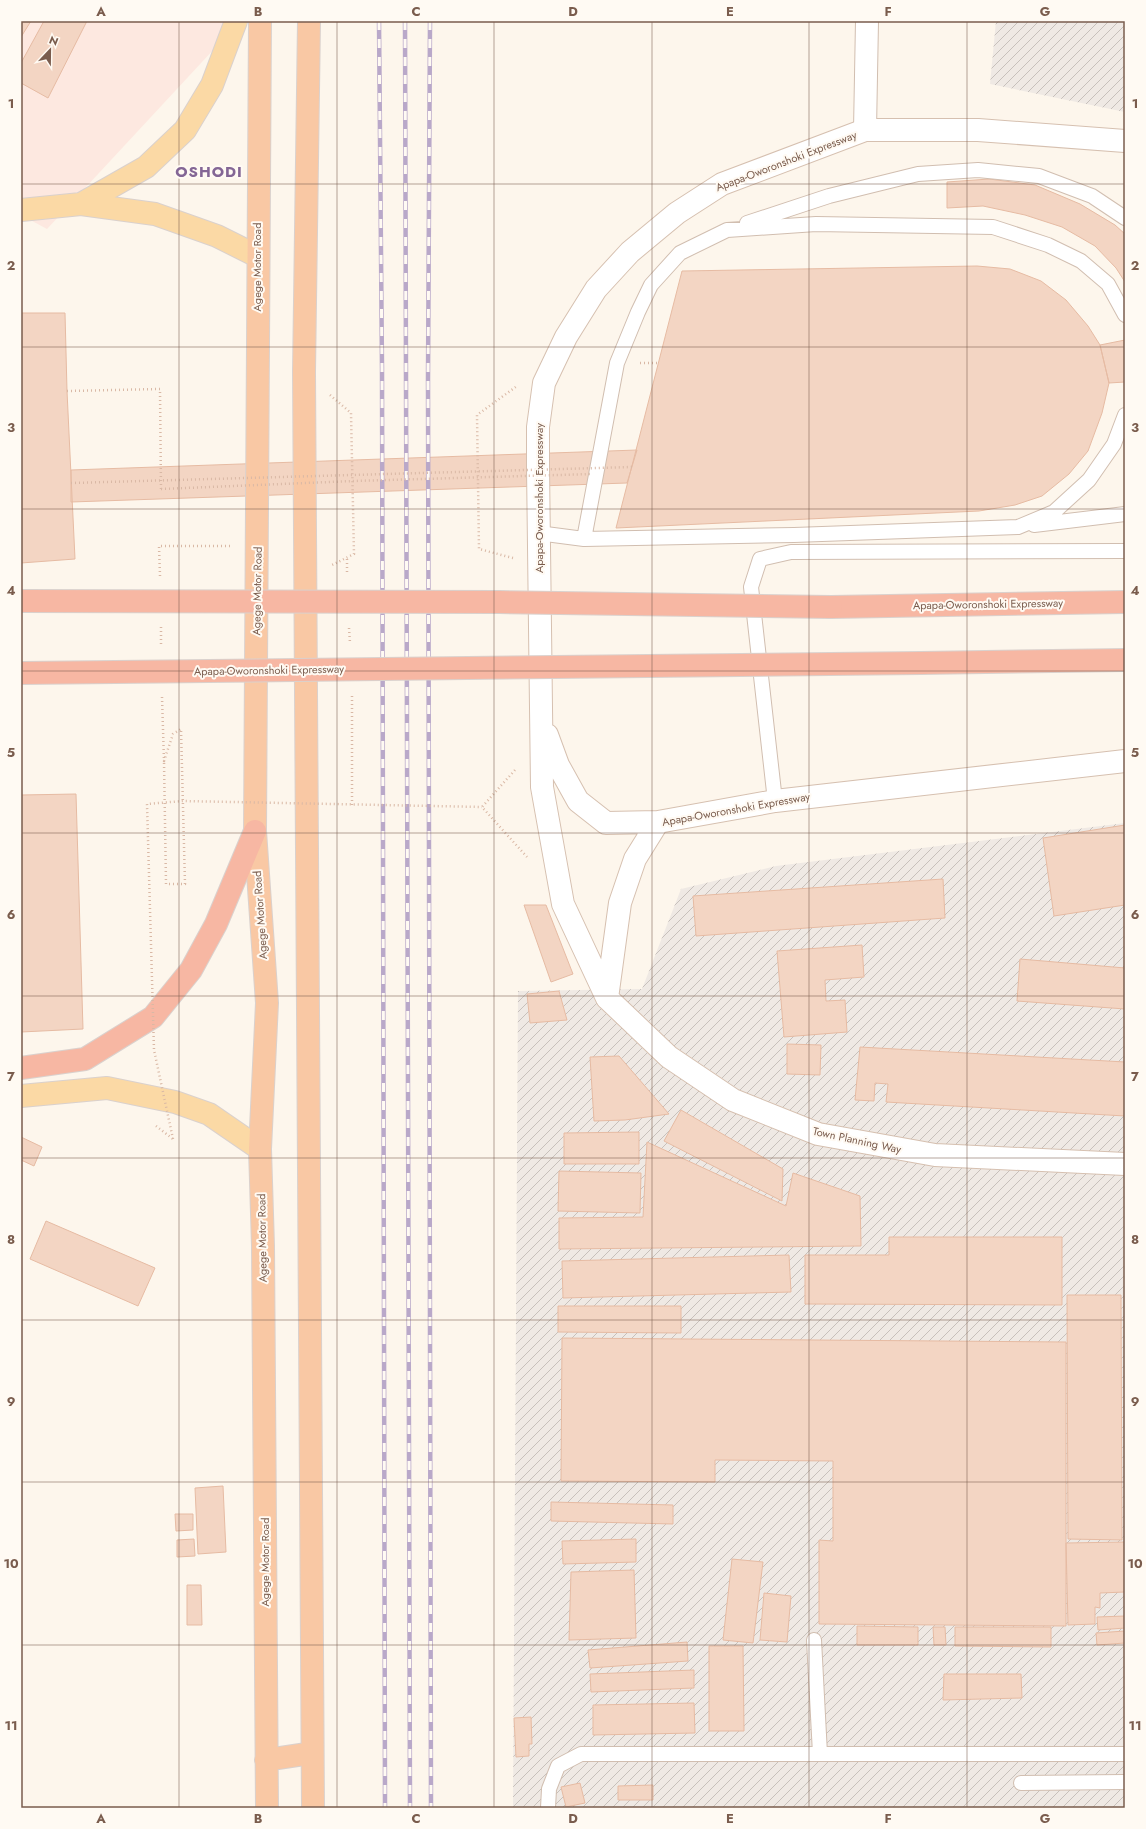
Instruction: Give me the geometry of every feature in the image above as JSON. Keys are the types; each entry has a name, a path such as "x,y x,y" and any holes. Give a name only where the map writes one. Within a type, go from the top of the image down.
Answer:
{"highway":[{"name":"Agege Motor Road","path":"260,21 257,256 255,831 267,1003 260,1149 263,1246 267,1808"},
{"path":"309,21 304,372 313,1808"},
{"name":"Apapa-Oworonshoki Expressway","path":"21,601 500,602 831,607 1125,602"},
{"name":"Apapa-Oworonshoki Expressway","path":"21,673 1125,660"},
{"path":"21,1068 85,1059 153,1017 190,970 216,924 255,831"},
{"path":"266,1760 312,1753"}],"main road":[{"path":"81,204 146,166 185,130 212,85 236,21"},
{"path":"865,130 867,21"},
{"name":"Apapa-Oworonshoki Expressway","path":"607,998 563,904 542,787 538,427 544,383 566,337 596,289 630,252 677,213 722,184 865,130 978,130 1125,141"},
{"path":"21,210 81,204 155,214 217,236 257,256"},
{"path":"541,729 558,765 578,801 606,823 658,822"},
{"name":"Apapa-Oworonshoki Expressway","path":"607,998 620,903 634,859 658,822 775,801 1125,761"},
{"name":"Town Planning Way","path":"607,998 669,1057 733,1100 818,1134 935,1155 1118,1164"},
{"path":"21,1096 107,1088 175,1102 209,1114 260,1149"},
{"path":"1118,1164 1125,1180"}],"lane":[{"path":"584,539 617,362 651,285 680,253 727,230 828,196 918,174 978,170 1039,176 1092,196 1125,218"},
{"path":"727,230 816,224 993,227 1048,245 1080,262 1108,284 1125,315"},
{"path":"1018,527 1054,512 1089,480 1114,444 1125,415"},
{"path":"538,532 584,539 794,536 1018,527 1125,514"},
{"path":"775,801 751,587 760,559 791,552 1125,551"},
{"path":"814,1640 820,1754"},
{"path":"548,1808 549,1789 558,1766 581,1754 1125,1754"},
{"path":"1021,1783 1125,1782"}],"path":[{"path":"66,391 160,389 161,489 353,481 592,474"},
{"path":"351,413 354,554"},
{"path":"477,415 479,549 539,565"},
{"path":"71,483 632,467"},
{"path":"160,578 159,546 257,546"},
{"path":"161,626 161,650"},
{"path":"162,690 166,884 185,884 181,729 173,734 164,761"},
{"path":"352,805 353,729"},
{"path":"482,807 541,729"},
{"path":"173,1139 154,1050 147,804 183,802 482,807 530,860"}],"shaded area":[{"path":"21,21 240,21 47,229 21,215"},
{"path":"996,21 1125,21 1125,112 990,84"},
{"path":"1125,823 1125,1808 513,1808 518,991 642,989 681,889 776,866"}],"building":[{"path":"21,21 31,21 21,37"},
{"path":"44,21 87,21 48,98 21,83 21,63"},
{"path":"989,179 1035,185 1080,204 1115,225 1125,234 1125,282 1116,268 1095,246 1062,227 1025,215 983,206 947,208 947,182"},
{"path":"977,266 1010,269 1041,281 1066,300 1088,326 1100,345 1109,383 1102,413 1088,451 1069,474 1042,496 1015,505 979,511 616,528 682,271"},
{"path":"21,313 65,313 75,559 21,563"},
{"path":"1125,340 1125,382 1109,383 1100,345"},
{"path":"637,450 627,483 71,502 71,470"},
{"path":"76,794 83,1029 21,1032 21,795"},
{"path":"1125,825 1125,905 1054,916 1043,838"},
{"path":"943,879 945,918 696,936 693,896"},
{"path":"524,905 546,905 573,974 551,982"},
{"path":"862,945 864,977 825,980 826,1001 845,1000 847,1032 784,1037 777,951"},
{"path":"1020,959 1125,968 1125,1009 1017,1001"},
{"path":"559,991 567,1020 530,1023 527,994"},
{"path":"787,1044 821,1045 820,1075 787,1074"},
{"path":"860,1047 1125,1062 1125,1116 886,1102 888,1084 875,1083 874,1101 855,1100"},
{"path":"619,1056 669,1114 625,1120 594,1121 590,1057"},
{"path":"681,1110 783,1169 782,1201 664,1141"},
{"path":"639,1132 639,1164 564,1164 564,1133"},
{"path":"21,1137 42,1147 34,1166 21,1160"},
{"path":"647,1142 786,1206 793,1173 860,1196 861,1246 559,1249 559,1218 643,1217"},
{"path":"559,1171 641,1173 640,1213 558,1211"},
{"path":"46,1221 155,1268 138,1306 30,1259"},
{"path":"889,1237 1062,1237 1062,1305 805,1304 805,1255 889,1255"},
{"path":"789,1255 791,1292 563,1298 562,1261"},
{"path":"1067,1295 1121,1295 1122,1540 1068,1539"},
{"path":"558,1306 681,1306 681,1333 558,1332"},
{"path":"562,1338 1066,1342 1066,1626 819,1624 819,1540 833,1541 833,1461 715,1460 715,1482 561,1481"},
{"path":"223,1486 226,1552 198,1554 195,1488"},
{"path":"551,1502 673,1505 673,1524 551,1521"},
{"path":"175,1514 193,1514 193,1530 176,1531"},
{"path":"194,1539 195,1556 177,1557 177,1540"},
{"path":"636,1539 636,1562 563,1564 562,1541"},
{"path":"1125,1542 1125,1592 1100,1593 1100,1608 1095,1607 1095,1624 1068,1625 1066,1543"},
{"path":"732,1559 763,1562 753,1643 723,1640"},
{"path":"634,1570 636,1638 569,1640 571,1572"},
{"path":"187,1585 201,1585 202,1625 187,1625"},
{"path":"764,1593 791,1596 787,1642 760,1640"},
{"path":"1125,1616 1125,1628 1098,1630 1097,1617"},
{"path":"857,1626 918,1627 918,1645 857,1645"},
{"path":"933,1627 945,1627 946,1645 934,1645"},
{"path":"955,1627 1051,1627 1051,1647 955,1646"},
{"path":"1125,1631 1125,1643 1097,1645 1096,1633"},
{"path":"687,1642 688,1661 590,1668 588,1650"},
{"path":"709,1646 743,1646 744,1731 709,1731"},
{"path":"694,1670 694,1688 591,1692 590,1674"},
{"path":"944,1674 1021,1674 1022,1698 943,1700"},
{"path":"694,1703 695,1733 593,1735 593,1705"},
{"path":"531,1717 532,1744 529,1744 529,1756 516,1757 514,1718"},
{"path":"580,1783 585,1803 566,1807 561,1787"},
{"path":"653,1785 653,1800 618,1800 618,1786"}],"railway":[{"path":"379,21 382,368 385,1808"},
{"path":"405,21 410,1808"},
{"path":"430,21 428,379 431,1808"}],"district":[{"name":"OSHODI","path":"209,172"}]}
